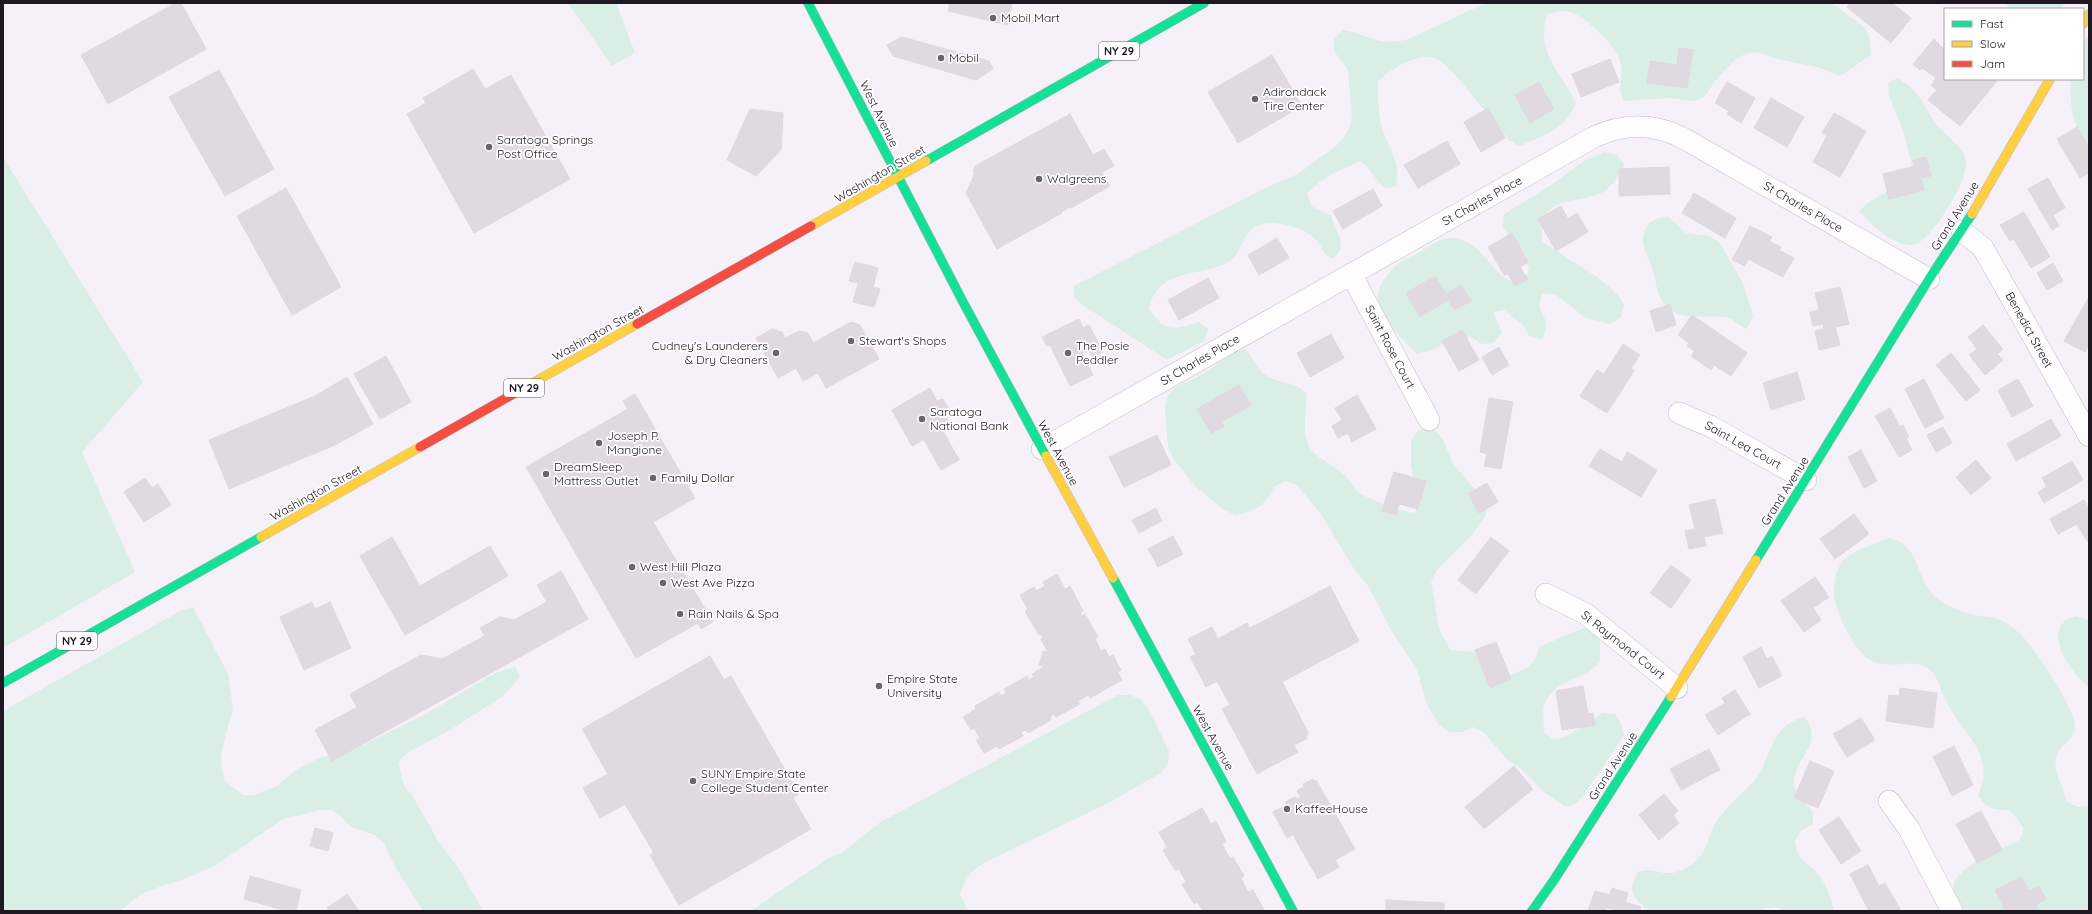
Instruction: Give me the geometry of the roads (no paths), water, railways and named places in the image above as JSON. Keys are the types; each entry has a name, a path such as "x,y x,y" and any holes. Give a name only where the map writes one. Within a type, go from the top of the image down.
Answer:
{"main road":[{"name":"West Avenue","path":"808,3 1042,450 1294,911"},
{"name":"Washington Street","path":"3,683 1204,3"},
{"name":"Grand Avenue","path":"1532,911 1554,880 1677,688 1929,279 1962,231 2049,80"}],"street":[{"name":"St Charles Place","path":"1042,450 1594,137 1616,129 1639,126 1669,131 1929,279"},
{"name":"Benedict Street","path":"1962,231 1983,248 2089,436"},
{"name":"Saint Rose Court","path":"1351,274 1429,420"},
{"name":"Saint Lea Court","path":"1679,413 1712,427 1806,480"},
{"name":"St Raymond Court","path":"1546,594 1586,614 1677,688"},
{"path":"1889,801 1909,829 1952,911"}],"place":[{"name":"Mobil Mart","path":"993,18"},
{"name":"Mobil","path":"941,58"},
{"name":"Adirondack Tire Center","path":"1255,99"},
{"name":"Saratoga Springs Post Office","path":"489,147"},
{"name":"Walgreens","path":"1039,179"},
{"name":"Stewart's Shops","path":"851,341"},
{"name":"Cudney's Launderers & Dry Cleaners","path":"776,353"},
{"name":"The Posie Peddler","path":"1068,353"},
{"name":"Saratoga National Bank","path":"922,419"},
{"name":"Joseph P. Mangione","path":"599,443"},
{"name":"DreamSleep Mattress Outlet","path":"546,474"},
{"name":"Family Dollar","path":"653,478"},
{"name":"West Hill Plaza","path":"632,567"},
{"name":"West Ave Pizza","path":"663,583"},
{"name":"Rain Nails & Spa","path":"680,614"},
{"name":"Empire State University","path":"879,686"},
{"name":"SUNY Empire State College Student Center","path":"693,781"},
{"name":"KaffeeHouse","path":"1287,809"}]}
